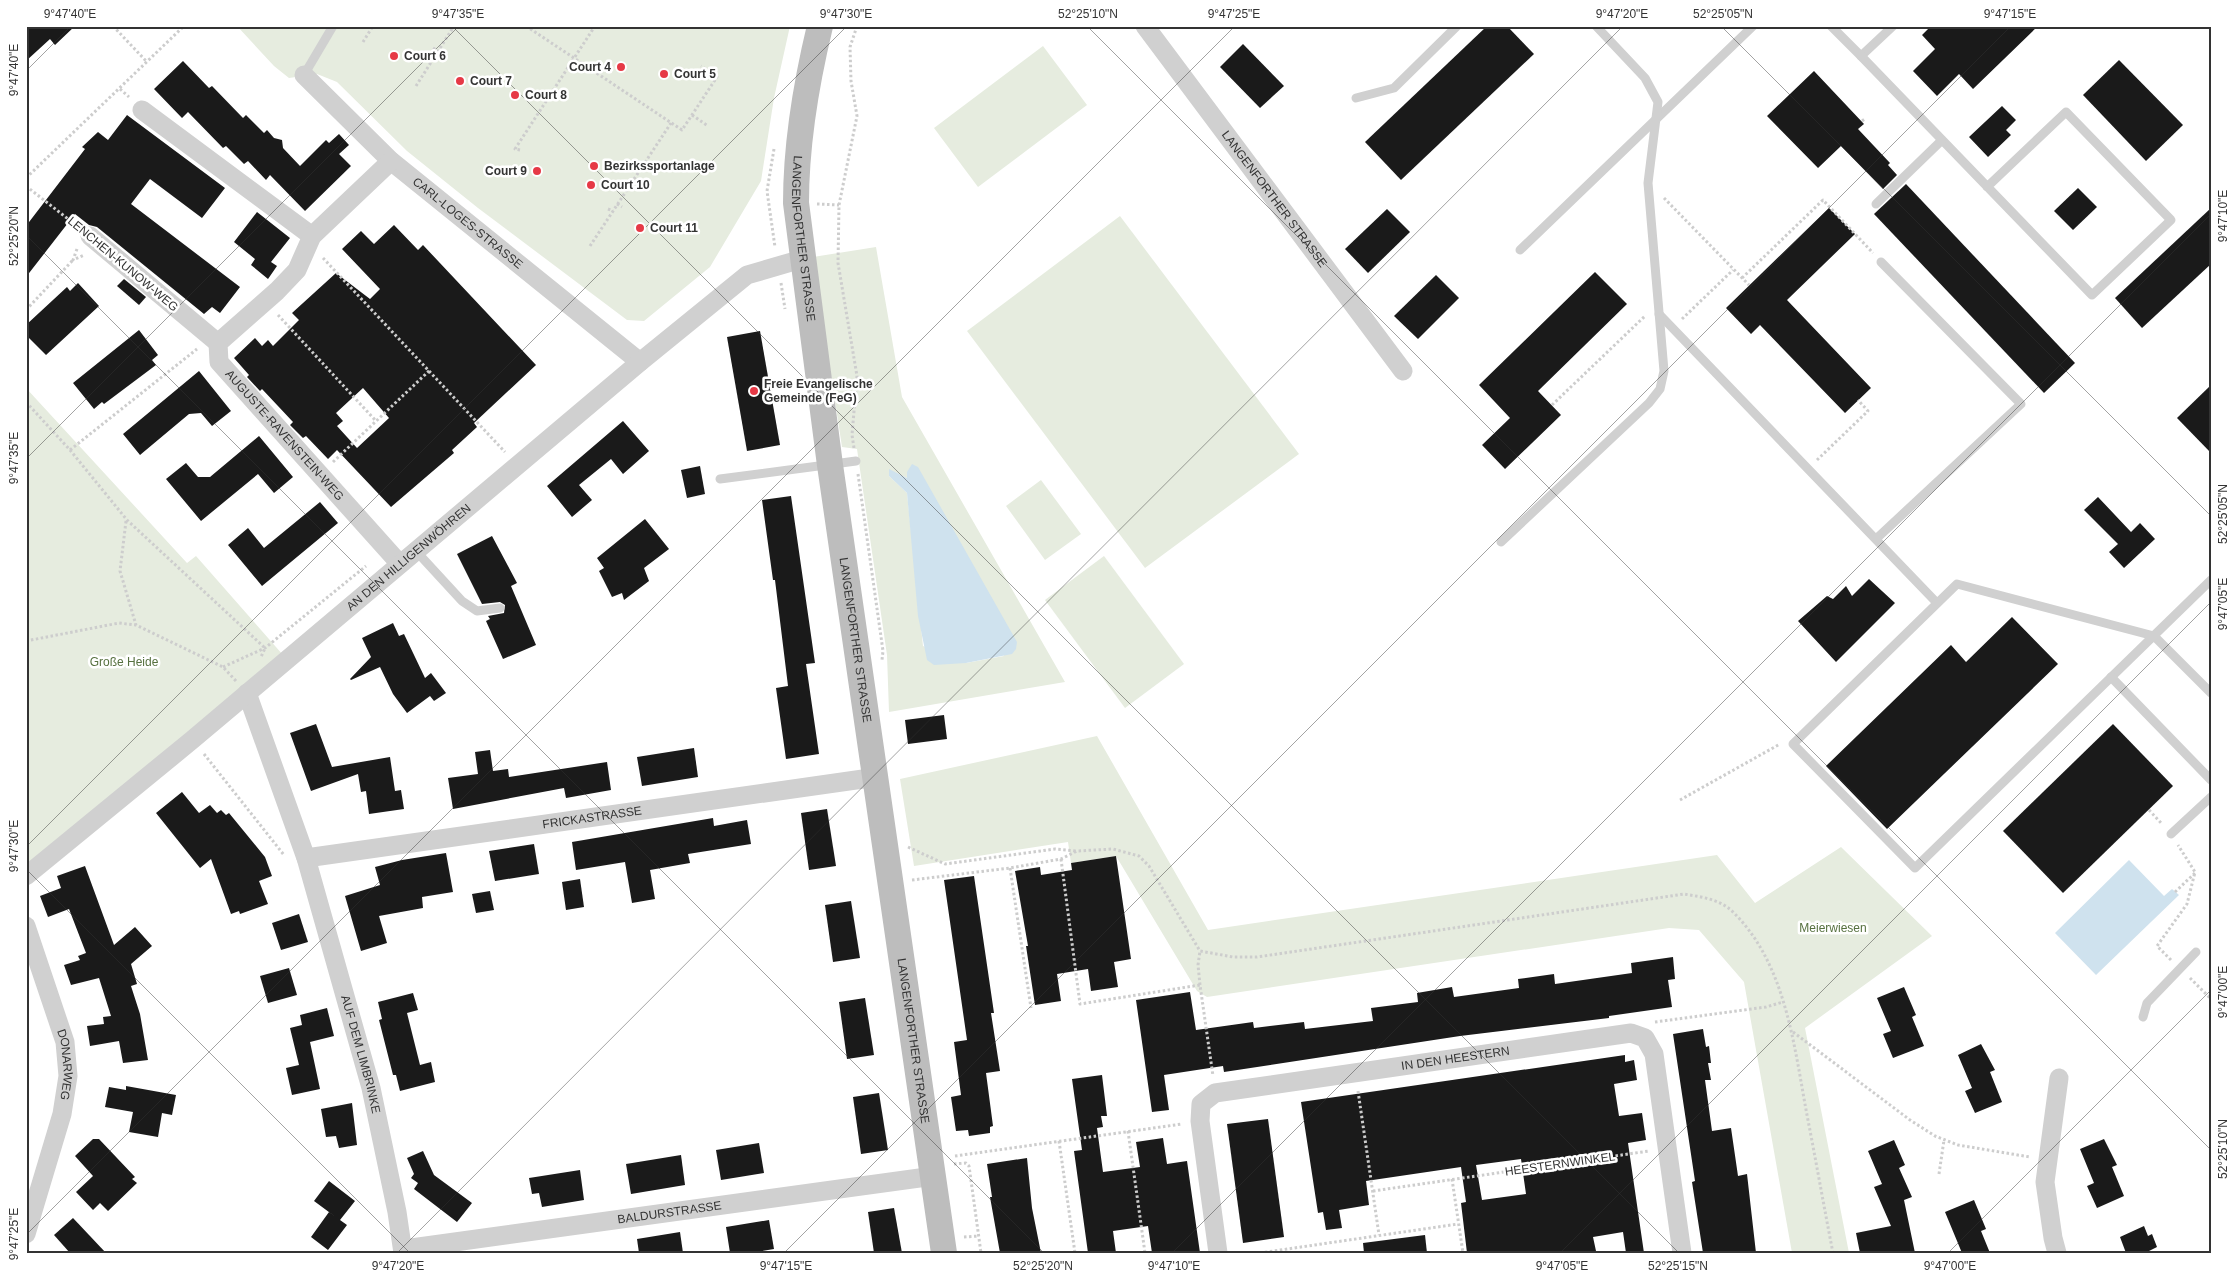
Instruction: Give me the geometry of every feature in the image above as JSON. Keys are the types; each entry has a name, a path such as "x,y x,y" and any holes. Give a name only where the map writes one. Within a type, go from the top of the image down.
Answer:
{"main road":[{"name":"LANGENFORTHER STRASSE","path":"820,26 810,71 796,168 796,203 802,259 830,465 877,777 945,1170 954,1245"}],"street":[{"name":"LANGENFORTHER STRASSE","path":"1145,26 1403,371"},
{"name":"CARL-LOGES-STRASSE","path":"304,75 391,161 640,362"},
{"path":"142,110 310,239"},
{"path":"215,340 266,301 297,270 310,239 391,161"},
{"name":"LENCHEN-KUNOW-WEG","path":"90,236 215,340"},
{"name":"AN DEN HILLIGENWÖHREN","path":"26,876 192,740 640,362 747,275 802,259"},
{"name":"AUGUSTE-RAVENSTEIN-WEG","path":"215,340 219,362 400,564"},
{"name":"AUF DEM LIMBRINKE","path":"247,693 306,858 371,1088 403,1251"},
{"name":"FRICKASTRASSE","path":"306,858 877,777"},
{"name":"DONARWEG","path":"26,926 65,1042 68,1076 62,1114 26,1234"},
{"name":"IN DEN HEESTERN","path":"1215,1093 1631,1033 1645,1038"},
{"path":"1645,1038 1654,1054 1682,1253"},
{"path":"2057,1253 2045,1182 2059,1078"},
{"path":"1215,1093 1201,1104 1200,1121 1218,1253"},
{"name":"BALDURSTRASSE","path":"403,1251 945,1170"}],"lane":[{"path":"304,75 333,26"},
{"path":"1356,98 1394,88 1458,26"},
{"path":"1501,542 1649,403 1660,389 1664,371 1648,183 1658,102 1645,78 1596,26"},
{"path":"1520,250 1753,26"},
{"path":"1831,26 1861,56 1941,140 2092,295 2171,220 2066,112 1987,187"},
{"path":"1861,56 1893,26"},
{"path":"1876,204 1941,140"},
{"path":"1876,539 2021,404 1881,262"},
{"path":"1659,314 1938,602"},
{"path":"720,479 856,461"},
{"path":"416,551 462,600 477,611 500,608"},
{"path":"2211,580 2154,636 1915,868 1793,744 1957,584 2154,636 2211,693"},
{"path":"2112,676 2211,780"},
{"path":"2171,834 2211,797"},
{"path":"2143,1017 2146,1003 2196,952"}],"path":[{"path":"113,26 147,62"},
{"path":"26,178 184,26"},
{"path":"363,42 373,26"},
{"path":"416,86 454,26"},
{"path":"526,26 682,130 717,77 701,66"},
{"path":"520,150 515,149 595,26"},
{"path":"857,26 850,47 851,81 857,116 839,205 838,253 857,376 852,435 883,651 882,668"},
{"path":"433,48 443,60"},
{"path":"692,115 708,126"},
{"path":"590,246 671,123"},
{"path":"1648,183 1749,285"},
{"name":"LENCHEN-KUNOW-WEG","path":"26,186 90,236"},
{"path":"1742,278 1823,200 1881,262"},
{"path":"618,204 622,207"},
{"path":"608,209 613,211"},
{"path":"310,239 518,466"},
{"path":"26,310 73,260"},
{"path":"1673,328 1733,270"},
{"path":"266,301 376,421"},
{"path":"1552,405 1659,303"},
{"path":"70,450 215,340"},
{"path":"320,474 430,370"},
{"path":"1808,469 1868,411 1858,400"},
{"path":"26,402 70,450 127,520 265,648"},
{"path":"127,520 120,571 136,625"},
{"path":"26,641 119,623 136,625 223,667 247,693"},
{"path":"192,740 284,855 306,858"},
{"path":"1680,800 1782,743 1793,744"},
{"path":"2149,810 2154,814"},
{"path":"2171,834 2196,872 2187,904 2157,946 2211,998"},
{"path":"907,855 906,846 945,864 1055,849 1077,851 1113,849 1139,856 1153,873 1200,950 1198,965 1200,986 1215,1093"},
{"path":"911,880 1010,868 1061,859 1077,851"},
{"path":"1061,859 1080,1004 1200,986"},
{"path":"1010,868 1030,1008"},
{"path":"910,871 912,886"},
{"path":"2176,892 2196,872"},
{"path":"1200,950 1233,957 1257,958 1684,894 1711,899 1732,911 1753,936 1771,968 1783,1002 1792,1031 1833,1253"},
{"path":"1645,1038 1654,1022 1766,1007 1783,1002"},
{"path":"1792,1031 1910,1120 1935,1136 1958,1145 2047,1160"},
{"path":"1356,1073 1379,1236"},
{"path":"945,1170 955,1156 1200,1121"},
{"path":"1128,1131 1145,1253"},
{"path":"1939,1174 1944,1140"},
{"path":"1060,1141 1075,1253"},
{"path":"953,1146 955,1156"},
{"name":"HEESTERNWINKEL","path":"1373,1191 1667,1148"},
{"path":"945,1170 966,1163 969,1166 981,1253"},
{"path":"1452,1179 1462,1253"},
{"path":"1260,1253 1458,1224"},
{"path":"954,1245 978,1236"}],"green space":[{"name":"Bezirkssportanlage","path":"237,26 790,26 774,98 761,181 710,267 644,321 627,320 478,208 407,151 337,82 317,74 289,78 274,66"},
{"path":"1043,46 1087,105 978,187 934,128"},
{"path":"1120,216 1299,454 1145,568 967,331"},
{"path":"876,247 902,397 1065,682 889,712 887,655 857,449 842,447 813,257","holes":["889,470 907,478 1004,656 966,663 923,646 907,493 889,476"]},
{"name":"Große Heide","path":"26,388 187,563 196,556 283,655 26,866"},
{"path":"1041,480 1081,534 1045,560 1006,506"},
{"path":"1104,556 1184,664 1125,708 1045,600"},
{"name":"Meierwiesen","path":"1097,736 1208,930 1717,855 1755,903 1841,847 1932,936 1805,1028 1849,1253 1792,1253 1744,982 1699,930 1669,928 1207,997 1197,991 1116,856 1071,863 1068,842 914,866 900,779"}],"water":[{"path":"912,464 918,467 1017,642 1016,649 1012,654 966,663 934,665 927,660 918,616 907,493 889,476 889,469 907,478 907,472"},
{"path":"2129,860 2164,896 2172,889 2179,895 2096,975 2055,933"}],"building":[{"path":"26,26 75,26 55,45 50,39 26,61"},
{"path":"1487,26 1507,26 1534,54 1401,180 1365,142"},
{"path":"1931,26 2038,26 1973,89 1959,74 1937,96 1913,71 1935,49 1922,35"},
{"path":"1243,44 1284,86 1260,108 1220,67"},
{"path":"2119,60 2183,125 2146,161 2083,95"},
{"path":"183,61 209,88 212,86 243,118 246,115 264,133 267,130 274,138 282,140 283,148 300,166 326,140 329,143 339,134 349,145 339,154 351,166 305,211 270,175 266,180 248,161 244,164 226,146 223,148 188,112 182,118 154,89"},
{"path":"1814,71 1864,124 1858,129 1890,163 1888,165 1897,175 1883,189 1841,146 1818,168 1767,116"},
{"path":"2002,106 2016,120 2006,130 2011,135 1988,157 1969,137"},
{"path":"127,115 225,188 202,218 150,179 131,204 240,287 220,313 212,307 204,314 97,227 89,225 75,214 26,277 26,226 85,149 82,147 98,132 108,140"},
{"path":"1906,184 2075,363 2044,393 1874,214"},
{"path":"2078,188 2097,207 2073,230 2054,211"},
{"path":"1829,208 1855,234 1787,300 1871,388 1845,413 1760,325 1751,334 1726,308"},
{"path":"2211,208 2211,264 2142,328 2115,298"},
{"path":"1387,209 1410,232 1368,273 1345,249"},
{"path":"257,212 290,238 271,262 277,266 268,279 251,265 255,259 234,242"},
{"path":"394,225 418,250 423,245 536,365 474,423 477,427 452,450 454,453 391,507 337,450 328,459 306,436 303,438 290,425 293,422 262,389 260,391 247,377 249,375 234,358 255,338 262,346 268,340 273,346 299,320 292,313 336,273 370,299 380,289 342,249 361,231 374,244","holes":["363,388 389,418 357,448 337,426 343,421 336,413"]},
{"path":"1595,272 1627,304 1538,391 1561,415 1505,469 1482,445 1510,418 1479,385"},
{"path":"1436,275 1459,298 1418,339 1394,316"},
{"path":"124,279 146,297 139,305 117,286"},
{"path":"78,283 99,306 46,355 26,335 26,325 67,287 70,291"},
{"path":"139,330 158,355 152,360 156,365 104,404 102,402 94,409 73,383"},
{"name":"Freie Evangelische Gemeinde (FeG)","path":"760,331 780,445 747,451 727,337"},
{"path":"199,371 231,411 212,426 201,413 189,414 140,455 123,434"},
{"path":"2211,385 2211,453 2177,418"},
{"path":"623,421 649,451 623,474 611,459 579,485 592,500 572,517 547,486"},
{"path":"259,436 293,477 274,493 258,474 201,521 166,479 186,463 198,477 210,477"},
{"path":"700,466 705,494 687,498 681,470"},
{"path":"791,496 815,663 806,664 819,754 786,759 776,688 788,686 775,580 773,580 762,500"},
{"path":"2098,497 2131,532 2140,523 2155,539 2124,568 2109,552 2118,544 2084,510"},
{"path":"320,502 338,523 262,586 228,545 248,528 264,548"},
{"path":"645,519 669,549 644,568 649,581 624,600 622,593 612,597 599,571 604,568 597,558"},
{"path":"492,536 517,583 511,586 536,645 503,659 486,621 490,619 488,616 504,613 505,605 500,602 482,604 457,554"},
{"path":"1869,579 1895,603 1836,662 1798,621 1827,596 1833,599 1846,586 1852,596"},
{"path":"2012,617 2058,664 1887,829 1826,766 1951,645 1966,662"},
{"path":"393,623 399,636 404,634 425,678 431,673 446,693 434,701 430,696 407,713 393,694 380,667 350,679 371,657 362,638"},
{"path":"944,715 947,739 908,744 905,720"},
{"path":"316,724 332,767 390,757 395,791 401,790 404,809 369,814 366,791 361,792 358,774 311,791 290,733"},
{"path":"2113,724 2173,786 2063,893 2003,831"},
{"path":"694,748 698,777 642,786 637,757"},
{"path":"490,750 493,771 508,769 509,777 607,762 611,790 566,798 564,788 453,809 448,778 478,774 475,752"},
{"path":"182,792 199,813 210,805 217,813 221,810 226,815 229,813 265,857 272,876 259,881 268,904 240,914 239,911 231,914 211,859 200,868 156,813"},
{"path":"827,809 836,866 809,870 801,813"},
{"path":"713,818 714,826 747,820 751,844 688,854 690,863 650,870 655,899 632,903 625,862 576,870 572,842"},
{"path":"534,844 539,874 495,881 489,851"},
{"path":"446,853 453,892 422,897 423,908 379,916 387,943 361,951 345,896 380,885 375,867 402,860"},
{"path":"1116,856 1131,959 1114,962 1118,987 1091,991 1088,969 1057,974 1061,1001 1035,1005 1026,946 1028,946 1015,871 1040,867 1041,875 1072,870 1071,863"},
{"path":"85,866 114,945 135,927 152,946 131,964 137,984 131,986 140,1014 148,1060 123,1063 119,1041 90,1046 87,1026 104,1024 103,1017 111,1016 99,978 71,985 64,965 80,960 78,956 86,953 69,909 48,917 40,896 61,888 57,876"},
{"path":"974,876 994,1013 991,1013 1000,1071 986,1073 993,1126 990,1127 990,1133 969,1136 968,1130 956,1131 951,1097 961,1095 954,1042 967,1040 944,880"},
{"path":"580,879 584,907 566,910 562,882"},
{"path":"490,891 494,910 476,913 472,894"},
{"path":"851,901 860,958 833,962 825,905"},
{"path":"299,914 308,942 281,950 272,923"},
{"path":"1673,957 1675,979 1668,980 1672,1007 1609,1016 1609,1018 1460,1036 1224,1072 1223,1066 1164,1075 1169,1110 1152,1112 1136,1000 1190,992 1196,1030 1253,1022 1254,1028 1304,1022 1305,1029 1373,1021 1371,1008 1418,1002 1417,993 1452,987 1454,997 1519,988 1518,979 1554,974 1555,984 1632,973 1631,963"},
{"path":"289,968 297,995 268,1003 260,976"},
{"path":"1904,987 1916,1015 1912,1017 1924,1046 1893,1058 1883,1034 1891,1031 1877,998"},
{"path":"413,993 418,1010 407,1013 420,1065 431,1062 435,1082 400,1091 396,1075 393,1075 379,1020 382,1019 378,1002"},
{"path":"865,998 874,1055 847,1059 839,1002"},
{"path":"327,1008 334,1036 310,1042 320,1089 292,1095 286,1068 299,1065 290,1028 302,1025 300,1015"},
{"path":"1703,1029 1706,1047 1709,1046 1711,1063 1708,1063 1711,1080 1705,1080 1712,1131 1731,1128 1738,1176 1747,1174 1756,1253 1703,1253 1692,1182 1695,1181 1673,1034"},
{"path":"1981,1044 1995,1070 1990,1072 2002,1102 1975,1113 1965,1091 1972,1088 1958,1055"},
{"path":"1625,1055 1625,1062 1634,1060 1637,1080 1614,1084 1619,1116 1642,1113 1646,1140 1628,1143 1644,1253 1626,1253 1623,1232 1593,1237 1596,1251 1584,1253 1467,1253 1461,1203 1466,1202 1461,1167 1366,1181 1369,1205 1339,1210 1342,1228 1326,1230 1323,1212 1318,1213 1301,1102","holes":["1521,1159 1526,1194 1482,1200 1476,1165"]},
{"path":"1102,1075 1107,1116 1101,1116 1103,1127 1097,1128 1103,1172 1140,1167 1136,1142 1163,1138 1167,1164 1187,1161 1200,1253 1152,1253 1148,1226 1113,1231 1116,1253 1088,1253 1074,1151 1082,1150 1072,1079"},
{"path":"126,1086 176,1095 172,1115 162,1113 158,1137 129,1132 133,1112 105,1107 109,1087 126,1090"},
{"path":"879,1093 888,1150 861,1154 853,1097"},
{"path":"352,1103 357,1145 339,1148 336,1136 326,1137 321,1109"},
{"path":"1268,1119 1284,1237 1243,1243 1227,1124"},
{"path":"93,1139 99,1139 135,1177 132,1179 137,1183 108,1211 100,1203 93,1210 76,1192 93,1176 75,1156"},
{"path":"2104,1139 2117,1165 2112,1167 2124,1196 2097,1208 2087,1186 2094,1183 2080,1149"},
{"path":"1894,1140 1905,1165 1899,1168 1912,1197 1904,1200 1915,1253 1860,1253 1856,1233 1891,1226 1874,1187 1882,1184 1868,1151"},
{"path":"759,1143 764,1173 721,1180 716,1150"},
{"path":"423,1151 434,1175 472,1203 457,1222 414,1189 418,1183 411,1178 414,1174 407,1158"},
{"path":"681,1155 685,1185 631,1194 626,1164"},
{"path":"1027,1158 1032,1208 1041,1253 1000,1253 990,1197 992,1197 987,1164"},
{"path":"580,1170 584,1200 542,1207 539,1193 532,1194 529,1178"},
{"path":"329,1181 355,1201 340,1220 347,1225 328,1250 311,1237 329,1212 314,1201"},
{"path":"1974,1200 1986,1229 1981,1231 1990,1253 1962,1253 1945,1212"},
{"path":"894,1208 902,1253 874,1253 868,1212"},
{"path":"73,1218 106,1253 70,1253 54,1235"},
{"path":"769,1220 774,1249 750,1253 730,1253 726,1227"},
{"path":"2144,1226 2148,1236 2152,1234 2157,1247 2145,1253 2126,1253 2120,1237"},
{"path":"680,1232 683,1253 639,1253 637,1239"},
{"path":"1425,1235 1427,1253 1364,1253 1363,1243"}],"place":[{"name":"Court 6","path":"394,56"},
{"name":"Court 4","path":"621,67"},
{"name":"Court 5","path":"664,74"},
{"name":"Court 7","path":"460,81"},
{"name":"Court 8","path":"515,95"},
{"name":"Bezirkssportanlage","path":"594,166"},
{"name":"Court 9","path":"537,171"},
{"name":"Court 10","path":"591,185"},
{"name":"Court 11","path":"640,228"},
{"name":"Freie Evangelische Gemeinde (FeG)","path":"754,391"}]}
